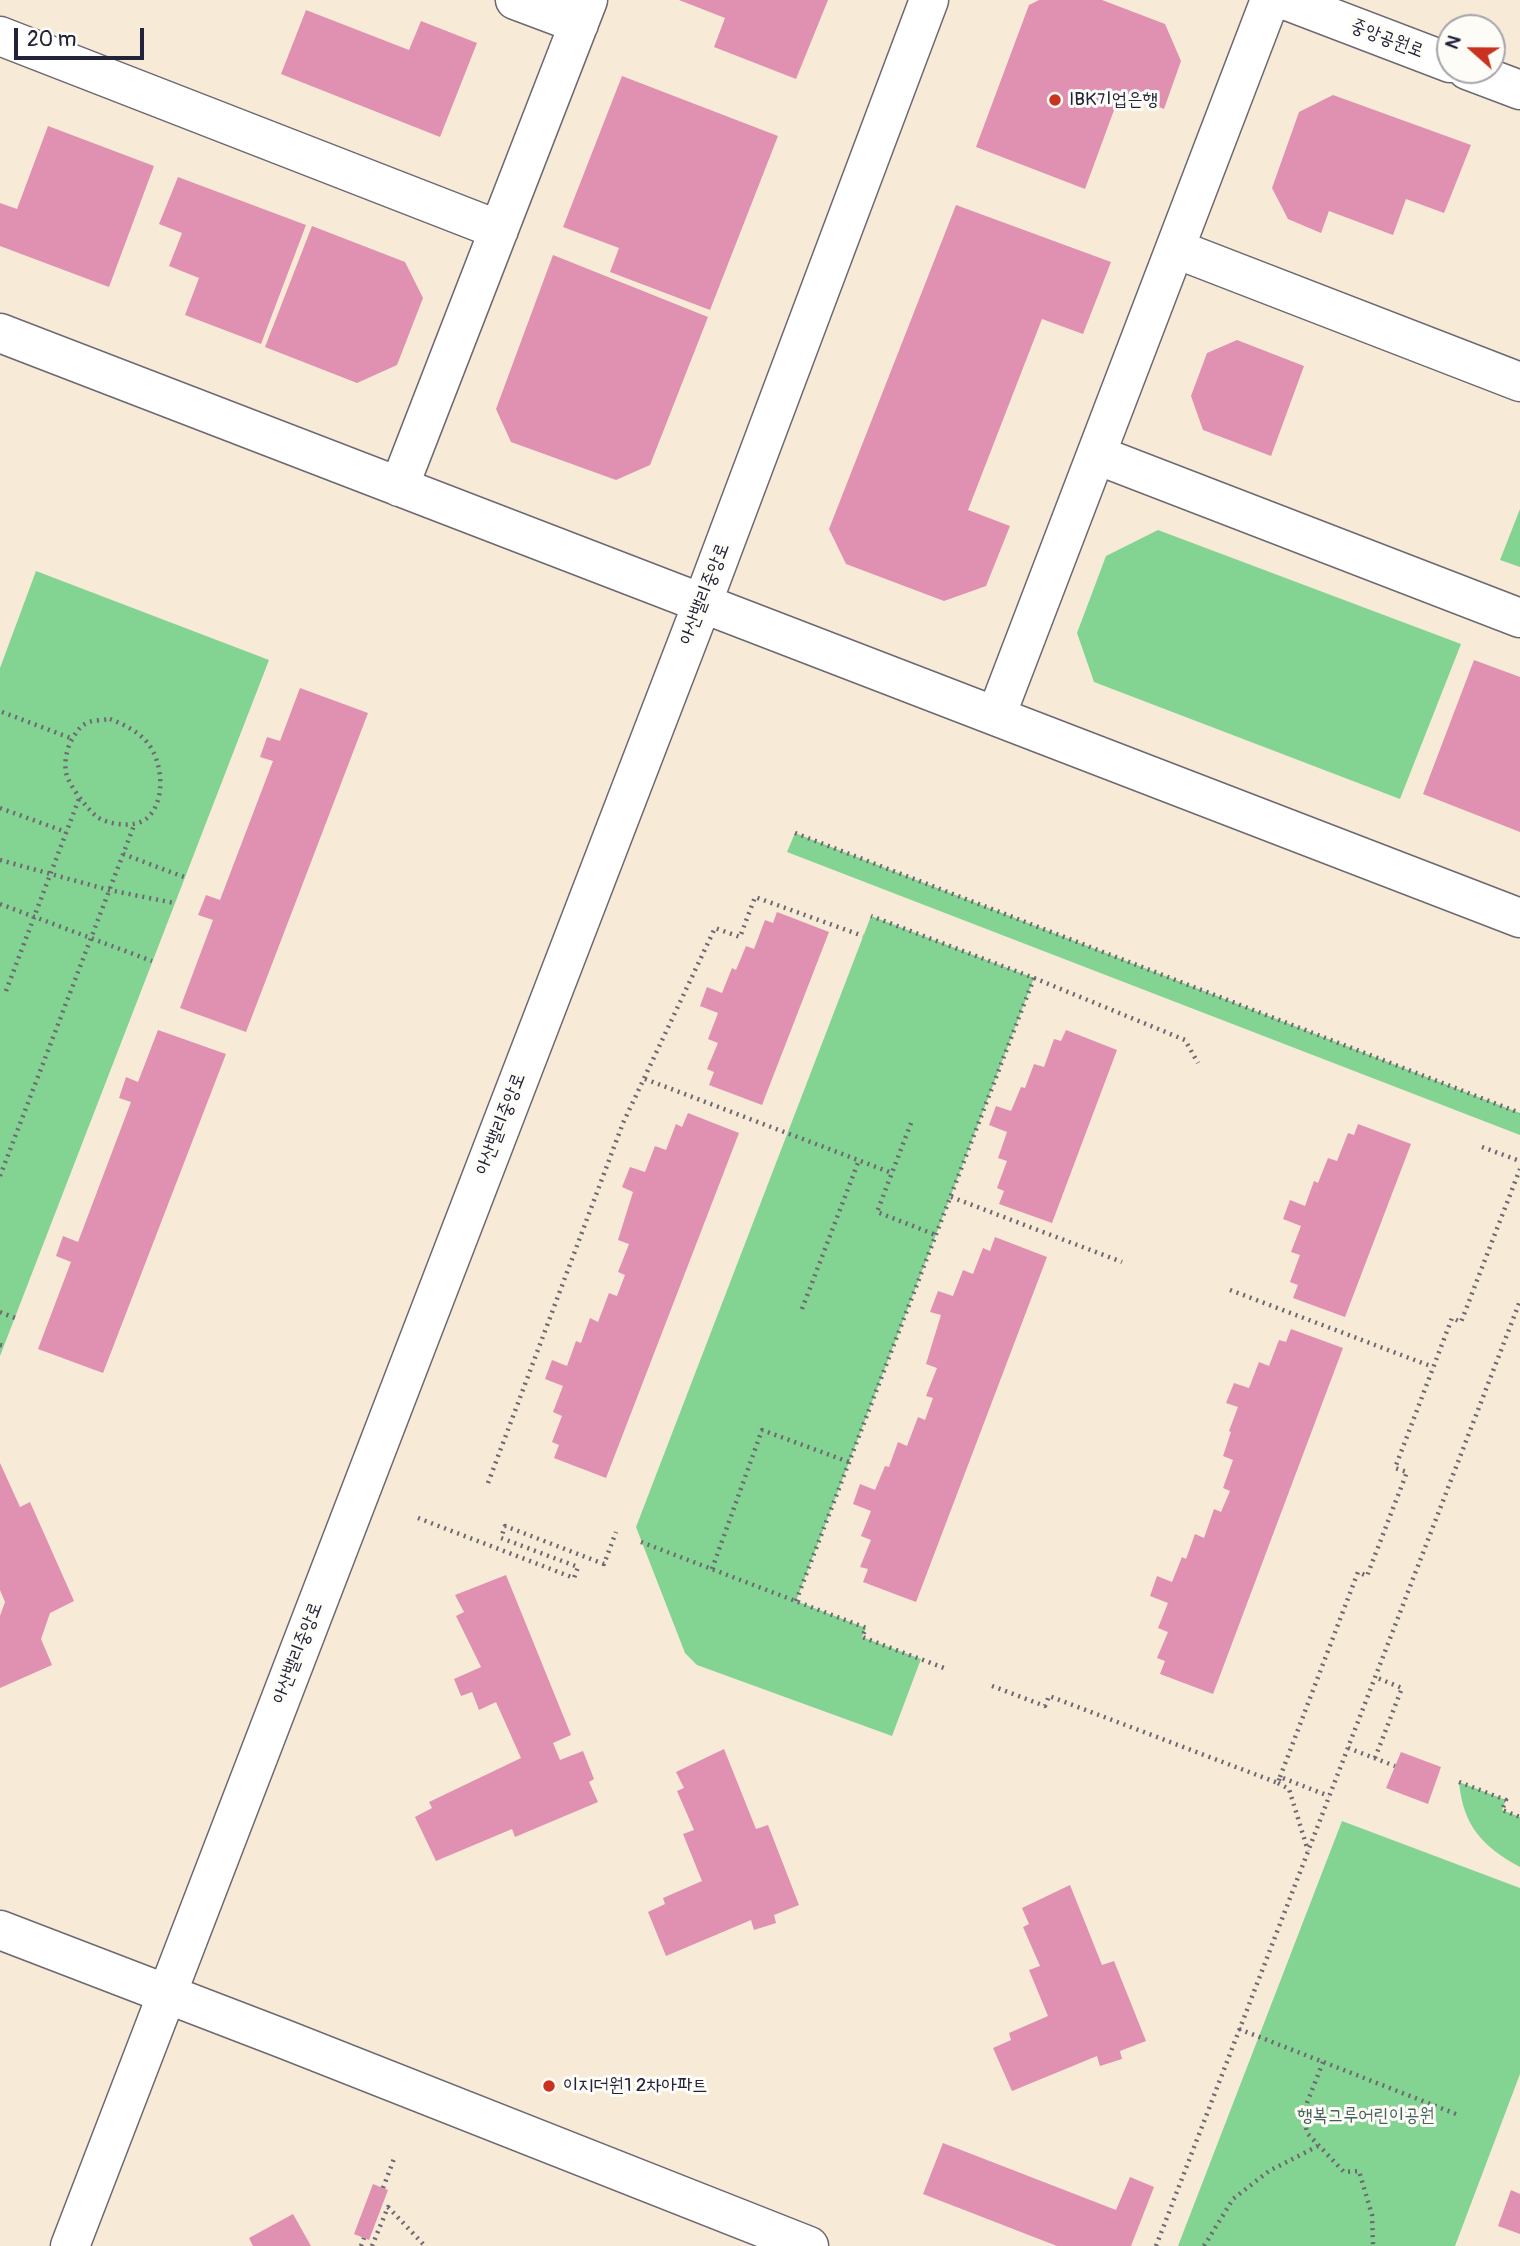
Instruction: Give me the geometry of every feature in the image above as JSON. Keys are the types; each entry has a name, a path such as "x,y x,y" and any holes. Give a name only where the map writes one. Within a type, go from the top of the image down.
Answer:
{"street":[{"path":"399,487 583,12 516,0"},
{"name":"아산밸리중앙로","path":"70,2246 702,604 929,0"},
{"path":"996,716 1270,0"},
{"name":"중앙공원로","path":"1285,0 1436,59"},
{"path":"0,36 499,230"},
{"path":"1176,249 1520,382"},
{"path":"0,333 1520,918"},
{"path":"1097,455 1520,618"},
{"path":"0,1930 809,2246"}],"path":[{"path":"2,712 72,739"},
{"path":"110,719 126,726 148,742 159,768 162,786 157,807 145,821 126,826 97,817 66,773 67,748 72,739 77,730 88,722 110,719"},
{"path":"6,990 80,796"},
{"path":"0,808 66,832"},
{"path":"0,1176 135,823"},
{"path":"795,833 1520,1113"},
{"path":"123,854 184,877"},
{"path":"0,860 109,890 174,902"},
{"path":"488,1483 623,1123 715,928 740,937 755,897 863,936"},
{"path":"0,904 152,961"},
{"path":"871,916 1034,978 1185,1040 1198,1063"},
{"path":"796,1601 1034,978"},
{"path":"645,1079 892,1173"},
{"path":"911,1123 877,1212 936,1235"},
{"path":"1482,1147 1520,1161"},
{"path":"802,1309 859,1160"},
{"path":"1279,1780 1358,1572 1367,1576 1406,1472 1395,1468 1452,1318 1461,1322 1520,1169"},
{"path":"951,1197 1122,1262"},
{"path":"1230,1290 1433,1367"},
{"path":"1156,2246 1520,1301"},
{"path":"0,1312 15,1318"},
{"path":"712,1569 762,1430 850,1462"},
{"path":"418,1518 574,1578 578,1567 501,1538 505,1526 604,1564 615,1532"},
{"path":"641,1542 866,1628 862,1637 944,1668"},
{"path":"1375,1677 1402,1688 1375,1758"},
{"path":"992,1686 1045,1706 1049,1696 1329,1796"},
{"path":"1348,1748 1395,1766"},
{"path":"1279,1780 1289,1789 1308,1852"},
{"path":"1459,1782 1506,1800 1502,1810 1520,1817"},
{"path":"1239,2029 1456,2114"},
{"path":"1323,2062 1303,2113 1307,2133 1344,2172 1359,2171 1372,2216 1373,2246"},
{"path":"1204,2246 1233,2199 1269,2171 1318,2146"},
{"path":"383,2188 395,2156"},
{"path":"372,2246 388,2207 425,2246"},
{"path":"361,2246 364,2238"}],"green space":[{"path":"1520,509 1520,567 1500,560"},
{"path":"1158,530 1461,644 1400,799 1094,682 1077,633 1106,556"},
{"path":"36,571 269,660 0,1356 0,668"},
{"path":"795,833 1520,1113 1520,1135 787,852"},
{"path":"871,916 1034,978 796,1601 866,1628 862,1637 921,1659 892,1736 697,1665 685,1653 636,1527"},
{"path":"1459,1782 1506,1800 1502,1810 1520,1817 1520,1867 1495,1851 1477,1833 1465,1811"},
{"name":"행복그루어린이공원","path":"1342,1821 1520,1888 1520,2074 1455,2246 1178,2246"}],"building":[{"path":"679,0 828,0 796,79 714,47 725,18"},
{"name":"IBK기업은행","path":"1039,0 1102,0 1165,24 1181,61 1164,109 1121,91 1085,189 976,147 1029,5"},
{"path":"306,10 409,50 421,21 477,43 440,137 281,74"},
{"path":"622,76 778,136 710,310 610,272 619,248 563,227"},
{"path":"1333,95 1471,145 1444,213 1406,199 1393,235 1329,211 1321,233 1288,219 1272,188 1299,112"},
{"path":"48,126 154,166 109,287 0,246 0,203 17,209"},
{"path":"178,177 306,225 261,344 185,315 199,278 169,266 182,233 159,224"},
{"path":"956,205 1111,262 1083,334 1042,319 968,510 1010,526 986,586 944,601 846,564 829,529"},
{"path":"312,226 405,262 423,298 397,365 357,383 265,347"},
{"path":"553,255 708,317 650,465 616,480 511,442 496,409"},
{"path":"1237,340 1304,366 1271,456 1203,430 1191,396 1207,353"},
{"path":"1474,660 1520,677 1520,832 1423,794"},
{"path":"300,688 368,713 246,1032 180,1008 213,920 198,915 206,895 220,900 273,761 260,757 267,737 280,741"},
{"path":"777,912 829,932 762,1105 709,1085 714,1072 707,1069 718,1043 708,1039 718,1013 700,1006 707,987 722,993 732,968 736,970 746,946 754,949 765,920 773,923"},
{"path":"158,1030 226,1054 103,1373 38,1349 71,1262 56,1256 63,1236 78,1242 131,1102 119,1098 126,1077 138,1082"},
{"path":"1066,1030 1117,1050 1052,1223 999,1204 1004,1191 997,1188 1007,1161 998,1158 1007,1132 989,1125 996,1106 1011,1111 1021,1087 1025,1088 1034,1064 1044,1067 1054,1039 1061,1041"},
{"path":"688,1113 739,1133 606,1478 554,1458 559,1445 552,1442 562,1416 553,1412 563,1386 545,1379 552,1360 567,1366 576,1341 581,1343 590,1318 598,1322 609,1293 617,1296 625,1275 618,1272 629,1244 618,1240 633,1192 622,1187 630,1167 645,1172 655,1146 666,1150 676,1124 682,1127"},
{"path":"1358,1124 1411,1144 1345,1317 1293,1298 1298,1285 1290,1282 1300,1255 1291,1252 1301,1226 1283,1219 1290,1200 1305,1206 1314,1181 1318,1183 1328,1158 1337,1161 1348,1133 1354,1135"},
{"path":"995,1237 1047,1257 916,1602 863,1582 868,1569 860,1567 871,1540 861,1536 871,1511 853,1504 860,1484 875,1490 885,1466 889,1467 898,1442 907,1446 918,1417 925,1420 933,1398 926,1396 937,1368 926,1364 941,1315 930,1312 938,1291 953,1296 963,1270 973,1274 983,1248 990,1251"},
{"path":"1291,1329 1343,1348 1213,1694 1160,1674 1165,1661 1157,1658 1168,1632 1158,1628 1168,1603 1150,1596 1157,1576 1172,1582 1182,1557 1186,1559 1195,1534 1204,1538 1214,1509 1221,1512 1230,1491 1223,1488 1233,1460 1223,1456 1238,1407 1226,1403 1234,1383 1249,1388 1259,1362 1269,1366 1279,1340 1286,1342"},
{"path":"0,1463 20,1507 30,1502 74,1601 50,1613 41,1639 52,1665 0,1688 0,1616 5,1602 0,1590"},
{"path":"506,1575 571,1735 553,1743 560,1760 583,1751 594,1779 589,1782 598,1802 515,1837 512,1829 436,1861 415,1817 432,1808 429,1802 521,1758 496,1702 479,1710 472,1692 461,1696 454,1679 481,1667 456,1616 464,1612 455,1595"},
{"path":"724,1749 756,1829 768,1825 799,1905 774,1915 776,1923 754,1930 751,1920 666,1956 648,1912 665,1904 663,1898 702,1881 683,1834 694,1830 677,1791 684,1788 676,1772"},
{"path":"1401,1752 1441,1767 1428,1804 1386,1788"},
{"path":"1070,1885 1102,1965 1114,1961 1146,2041 1120,2051 1122,2059 1100,2066 1097,2056 1012,2091 993,2048 1011,2040 1009,2033 1048,2016 1029,1970 1040,1966 1023,1927 1029,1924 1022,1908"},
{"path":"943,2143 1116,2210 1130,2177 1154,2187 1131,2246 1057,2246 923,2194"},
{"path":"373,2184 388,2190 369,2240 354,2234"},
{"path":"1511,2190 1520,2194 1520,2234 1498,2226"},
{"path":"293,2214 311,2246 253,2246 249,2238"}],"place":[{"name":"IBK기업은행","path":"1055,100"},
{"name":"이지더원1 2차아파트","path":"549,2086"}]}
